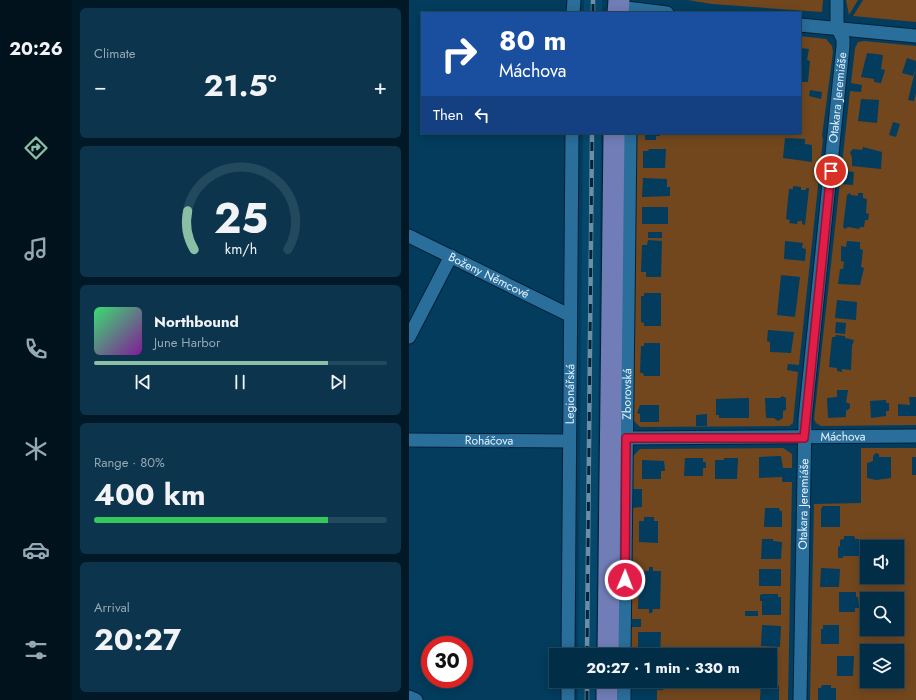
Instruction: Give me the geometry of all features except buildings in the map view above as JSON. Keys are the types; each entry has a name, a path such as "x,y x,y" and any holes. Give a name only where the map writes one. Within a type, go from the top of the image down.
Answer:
{"main road":[{"path":"608,648 614,134"},
{"path":"607,688 607,700"}],"street":[{"path":"573,12 574,0"},
{"name":"Otakara Jeremiáše","path":"800,700 804,438 843,46 843,39 837,27 837,0"},
{"path":"626,8 659,12"},
{"path":"801,25 837,27 916,36"},
{"name":"Legionářská","path":"569,648 569,315 572,134"},
{"name":"Zborovská","path":"624,648 630,134"},
{"name":"Boženy Němcové","path":"409,236 569,315"},
{"path":"409,337 451,256"},
{"name":"Máchova","path":"626,438 804,438 916,436"},
{"name":"Roháčova","path":"409,440 569,440"},
{"path":"568,688 568,700"},
{"path":"624,688 624,700"},
{"path":"409,697 416,700"}],"shaded area":[{"path":"584,0 602,0 602,12 584,12"},
{"path":"688,0 823,0 822,12 712,4"},
{"path":"846,0 858,0 849,15"},
{"path":"863,0 916,0 916,22 853,16"},
{"path":"801,36 826,39 832,46 833,52 822,136 823,139 799,365 788,364 787,370 798,372 793,423 789,426 640,427 631,418 634,134 645,134 645,140 656,140 656,136 660,136 660,134 801,134 801,82 808,82 810,61 807,60 809,49 801,48","holes":["810,90 822,92 821,99 809,96","785,138 805,139 805,144 812,145 812,162 783,158","649,149 666,149 665,168 643,168 643,151 648,151","643,178 667,179 667,187 670,187 670,196 642,197","793,186 801,187 801,190 806,190 806,188 809,188 805,225 802,224 802,221 798,221 797,224 789,223 790,220 786,219 789,189 793,189","642,207 668,207 668,224 642,224","648,232 662,232 662,238 648,238","648,240 662,241 661,277 646,277 646,272 641,272 642,245 647,245","785,241 803,243 802,248 806,249 805,261 784,259","781,275 800,277 795,317 777,315","644,293 661,293 661,326 644,326 644,323 641,322 641,296 644,296","768,330 794,332 791,353 770,352 770,342 767,341","644,343 660,343 660,376 644,376 643,373 640,373 641,346 644,346","782,396 786,398 786,410 783,411 783,418 778,421 774,418 766,418 765,398 780,398","749,398 749,418 719,418 719,415 716,415 716,399","640,405 659,405 659,422 640,422 640,414 637,413","707,414 707,426 696,426 696,415"]},
{"path":"864,41 916,46 916,61 907,58 902,73 913,76 916,67 908,100 914,101 916,93 916,397 909,397 910,405 898,404 898,416 916,416 916,425 821,426 816,423 814,419 850,91 861,92 862,85 851,83 855,48 858,42","holes":["867,53 883,55 881,69 885,70 881,83 874,82 874,79 861,77","861,99 879,100 877,123 858,121","893,122 900,124 896,137 889,135","863,147 882,152 881,169 852,166 850,152 853,149 862,150","843,171 854,172 853,185 841,184","850,193 851,195 858,196 858,193 863,193 863,198 867,199 866,213 869,214 868,220 865,220 864,227 860,227 859,229 848,227 845,229 843,227 847,195","847,241 860,242 860,249 863,250 861,267 864,268 860,285 838,284 840,269 843,269 844,262 841,261 841,246 846,247","837,300 857,302 856,320 835,318","836,322 846,323 845,334 835,333","836,335 845,336 845,338 854,340 852,346 851,370 842,369 842,372 837,371 837,368 829,367 832,337 835,337","837,390 848,390 846,402 850,404 850,408 846,411 846,417 828,418 827,398 837,397","886,400 886,403 889,403 889,411 886,411 886,416 871,418 870,401"]},
{"path":"583,134 601,134 596,648 578,648"},
{"path":"783,448 792,454 792,468 783,468 781,456 759,457 759,478 782,477 782,482 792,482 788,700 779,700 779,686 777,685 777,648 660,648 661,632 638,632 638,648 629,648 629,627 641,627 641,619 629,619 630,508 642,507 642,489 630,489 631,458 640,449","holes":["685,458 703,458 703,462 706,462 706,468 703,468 703,476 684,476","724,458 738,458 737,479 715,479 715,460 724,460","642,460 664,461 665,471 661,471 661,479 642,479","765,508 779,508 780,511 782,511 782,527 764,527","644,517 654,517 654,521 658,521 658,543 639,542 639,521 644,521","762,539 773,539 773,541 782,542 781,559 761,559","649,567 653,567 653,571 661,571 660,609 653,609 652,613 649,613 649,609 638,609 639,571 649,571","759,569 781,569 781,586 759,586","778,594 778,597 781,597 781,615 762,615 762,601 760,601 760,595","745,611 758,611 758,616 745,616","762,625 781,626 780,647 761,646"]},
{"path":"861,448 916,448 916,457 912,457 912,475 916,475 916,700 836,700 836,688 831,688 831,685 822,685 821,688 818,688 818,700 810,700 814,504 861,503","holes":["876,453 879,454 879,457 891,457 891,478 876,480 867,478 867,463 873,461 873,456","823,506 840,506 840,527 821,527 821,509","844,536 854,536 855,539 859,539 859,556 843,556 843,558 838,558 838,547 840,546 840,540 844,539","821,568 840,569 839,587 820,587","839,592 856,592 859,608 855,608 855,612 839,612","823,625 839,625 839,644 821,644 821,629 823,629","837,656 854,656 853,676 837,676"]},
{"path":"578,688 596,688 596,700 578,700"},
{"path":"663,688 761,688 760,700 657,700 657,690 663,690"}],"railway":[{"path":"593,0 593,12"},
{"path":"587,648 592,134"},
{"path":"587,688 587,700"}],"route":[{"path":"625,580 626,438 804,438 831,171"}]}
